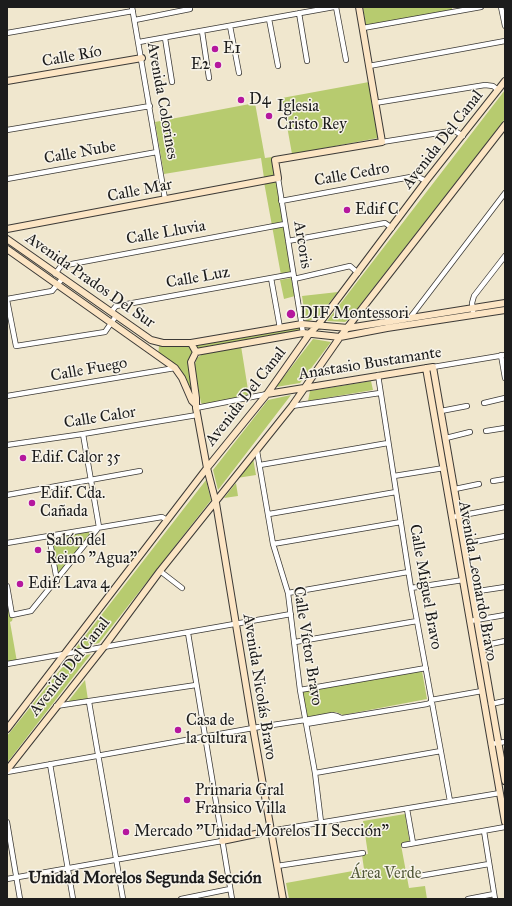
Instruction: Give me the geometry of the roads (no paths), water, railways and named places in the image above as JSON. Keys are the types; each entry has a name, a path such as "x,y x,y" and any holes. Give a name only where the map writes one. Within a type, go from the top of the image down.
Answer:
{"street":[{"path":"139,42 335,7 346,60"},
{"path":"359,7 382,142 451,131 456,131 463,136"},
{"path":"362,28 481,7"},
{"path":"501,7 505,26"},
{"path":"7,33 132,9"},
{"name":"Avenida Colorines","path":"132,9 142,58 166,199"},
{"path":"135,20 190,9"},
{"path":"299,13 307,61"},
{"path":"269,19 278,66"},
{"path":"230,26 239,73"},
{"path":"202,31 209,78"},
{"path":"165,38 172,82"},
{"path":"369,66 505,41"},
{"name":"Calle Río","path":"7,81 142,58"},
{"name":"Avenida Del Canal","path":"7,729 66,654 207,468 267,394 307,333 318,325 426,181 505,81"},
{"path":"376,103 485,85 493,86 498,90"},
{"path":"7,130 150,106"},
{"name":"Avenida Del Canal","path":"7,771 56,706 103,648 160,571 216,503 292,406 340,337 505,125"},
{"name":"Arcoris","path":"307,333 302,324 275,160 382,142"},
{"name":"Calle Nube","path":"7,179 157,152"},
{"name":"Calle Cedro","path":"282,201 416,176 426,181"},
{"name":"Calle Mar","path":"7,229 278,178"},
{"path":"409,319 505,193"},
{"path":"288,241 385,223 392,228"},
{"name":"Calle Lluvia","path":"55,274 61,266 285,224"},
{"name":"Avenida Prados Del Sur","path":"7,240 151,340 163,343 191,343 302,324 348,328 505,303"},
{"name":"Avenida Prados Del Sur","path":"7,249 175,368 182,378 195,406 207,468 216,503"},
{"path":"475,315 472,299 505,256"},
{"name":"Calle Luz","path":"114,314 116,306 271,278 294,277 350,266 358,273"},
{"path":"271,278 280,328"},
{"path":"62,279 52,291 7,300 16,346 105,332 111,324 114,314"},
{"path":"191,343 196,352 307,333 340,337 387,328 505,310"},
{"path":"146,348 151,340"},
{"name":"Avenida Prados Del Sur","path":"195,406 196,398 191,362 196,352"},
{"path":"503,355 505,378"},
{"name":"Anastasio Bustamante","path":"195,406 503,355"},
{"name":"Avenida Leonardo Bravo","path":"433,367 455,489 456,516 463,580 505,822"},
{"name":"Calle Fuego","path":"7,396 175,368"},
{"name":"Avenida Leonardo Bravo","path":"426,368 444,468 464,544 505,781"},
{"name":"Calle Miguel Bravo","path":"378,375 408,572 450,802"},
{"path":"292,406 380,392"},
{"path":"484,403 505,398"},
{"path":"441,411 467,406"},
{"name":"Calle Calor","path":"7,445 197,415"},
{"path":"486,431 505,428"},
{"path":"446,438 470,432"},
{"path":"7,586 12,615 31,611 57,581 99,527 83,434"},
{"path":"260,465 388,443"},
{"name":"Calle Víctor Bravo","path":"257,451 273,544 288,593 300,690 314,773 320,822"},
{"path":"394,476 444,468"},
{"path":"7,495 140,471"},
{"path":"493,481 505,479"},
{"path":"455,489 479,484"},
{"path":"268,514 396,492"},
{"name":"Avenida Nicolás Bravo","path":"216,503 252,728 282,899"},
{"path":"456,516 505,507"},
{"path":"7,543 162,517 167,520"},
{"path":"273,544 401,522"},
{"path":"48,536 57,581"},
{"path":"464,544 505,536"},
{"path":"160,571 182,588"},
{"path":"288,593 408,572"},
{"path":"411,588 463,580"},
{"path":"472,592 505,587"},
{"path":"7,664 236,625 291,614"},
{"path":"470,621 505,615"},
{"path":"295,642 417,621"},
{"path":"188,633 232,899"},
{"path":"481,646 505,641"},
{"path":"300,690 426,668"},
{"path":"56,706 196,685"},
{"path":"7,771 252,728 305,721 332,715 337,716 339,719 427,704 432,701 482,691"},
{"path":"491,704 505,701"},
{"path":"89,702 124,899"},
{"path":"491,744 505,742"},
{"path":"314,773 441,751"},
{"path":"50,764 73,899"},
{"path":"7,879 320,822 500,793"},
{"path":"407,809 413,843"},
{"path":"7,822 20,899"},
{"path":"404,845 505,827"},
{"path":"468,899 495,897 484,831"},
{"path":"276,866 363,853"},
{"path":"419,876 489,864"},
{"path":"182,899 230,889"}],"place":[{"name":"E1","path":"215,49"},
{"name":"E2","path":"218,65"},
{"name":"D4","path":"241,100"},
{"name":"Iglesia Cristo Rey","path":"269,116"},
{"name":"Edif C","path":"347,210"},
{"name":"DIF Montessori","path":"291,314"},
{"name":"Edif. Calor 35","path":"23,458"},
{"name":"Edif. Cda. Cañada","path":"32,503"},
{"name":"Salón del Reino \"Agua\"","path":"38,550"},
{"name":"Edif. Lava 4","path":"20,584"},
{"name":"Casa de la cultura","path":"178,730"},
{"name":"Primaria Gral Fransico Villa","path":"187,800"},
{"name":"Mercado \"Unidad Morelos II Sección\"","path":"126,832"}],"district":[{"name":"Unidad Morelos Segunda Sección","path":"145,879"}],"park label":[{"name":"Área Verde","path":"386,874"}]}
